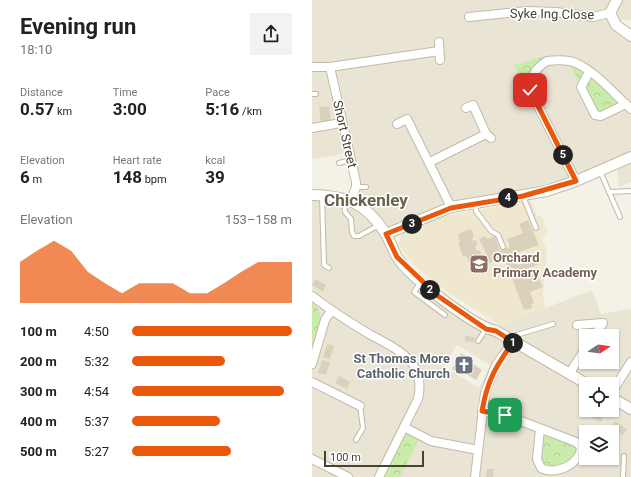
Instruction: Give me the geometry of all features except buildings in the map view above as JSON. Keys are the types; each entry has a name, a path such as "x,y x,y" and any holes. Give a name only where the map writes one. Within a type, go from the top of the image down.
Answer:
{"street":[{"path":"617,0 610,14 616,25 631,36"},
{"name":"Syke Ing Close","path":"469,17 527,11 556,12 593,17 610,14"},
{"path":"439,42 440,60"},
{"path":"312,67 330,67 439,51"},
{"path":"576,181 530,90 530,81 540,65 547,61 557,60 578,64 589,72 628,107 601,116 595,116 581,87 589,72"},
{"name":"Short Street","path":"330,67 356,187"},
{"path":"430,162 489,136 473,105 466,108"},
{"path":"397,124 407,119 430,162 451,208"},
{"path":"312,128 341,123"},
{"path":"386,234 451,208 523,196 576,181 631,157"},
{"path":"347,199 356,187"},
{"path":"317,196 347,199 364,210 386,234 397,257 438,296 486,329 496,331 579,380"},
{"path":"312,296 331,311 402,353 412,364 418,374 420,392 379,477"},
{"path":"312,364 325,320 331,311"},
{"path":"577,325 603,323 599,329"},
{"path":"475,477 485,393 496,366 510,340"},
{"path":"569,374 579,359"},
{"path":"619,381 631,362"},
{"path":"312,382 360,406"},
{"path":"619,402 631,409"},
{"path":"482,411 505,415 576,442 581,447 579,456 563,468 549,471 541,468 537,459 540,429"},
{"path":"404,427 431,441 478,450"},
{"path":"312,459 348,477"}],"lane":[{"path":"340,163 350,160"},
{"path":"600,171 620,217"},
{"path":"356,187 366,187"},
{"path":"609,192 631,190"},
{"path":"317,196 324,265 329,268"},
{"path":"523,196 536,228"},
{"path":"347,199 345,212 351,219 352,232 354,236 357,237 379,225"},
{"path":"475,204 476,211 491,231 498,235 502,247"},
{"path":"421,281 414,292 445,315"},
{"path":"510,340 553,324"},
{"path":"478,341 486,329"},
{"path":"356,440 363,428 360,406"},
{"path":"623,477 624,456"}],"shaded area":[{"path":"312,0 631,0 631,20 613,19 631,36 631,182 619,187 617,165 576,181 475,204 386,235 421,281 496,331 501,326 525,314 546,308 592,290 601,314 631,309 631,477 312,477 312,195 351,200 355,192 348,153 312,159","holes":["457,345 490,365 479,388 444,367"]},
{"name":"Orchard Primary Academy","path":"531,201 537,216 541,215 548,232 542,238 547,252 543,294 545,308 525,314 501,326 437,285 415,266 398,245 402,233 438,217"}],"green space":[{"path":"546,56 547,61 526,91 514,65"},
{"path":"568,61 577,64 626,104 595,115"},
{"path":"312,303 317,307 319,312 320,325 312,350"},
{"path":"404,427 421,436 400,477 379,477"},
{"path":"540,429 579,446 579,450 570,464 543,469 538,445"}],"place":[{"name":"Orchard Primary Academy","path":"479,264"},
{"name":"St Thomas More Catholic Church","path":"464,365"}],"district":[{"name":"Chickenley","path":"366,200"}],"route":[{"path":"505,415 482,411 485,393 496,366 513,342 496,331 486,329 438,296 397,257 386,234 451,208 547,191 576,181 530,90"}]}
